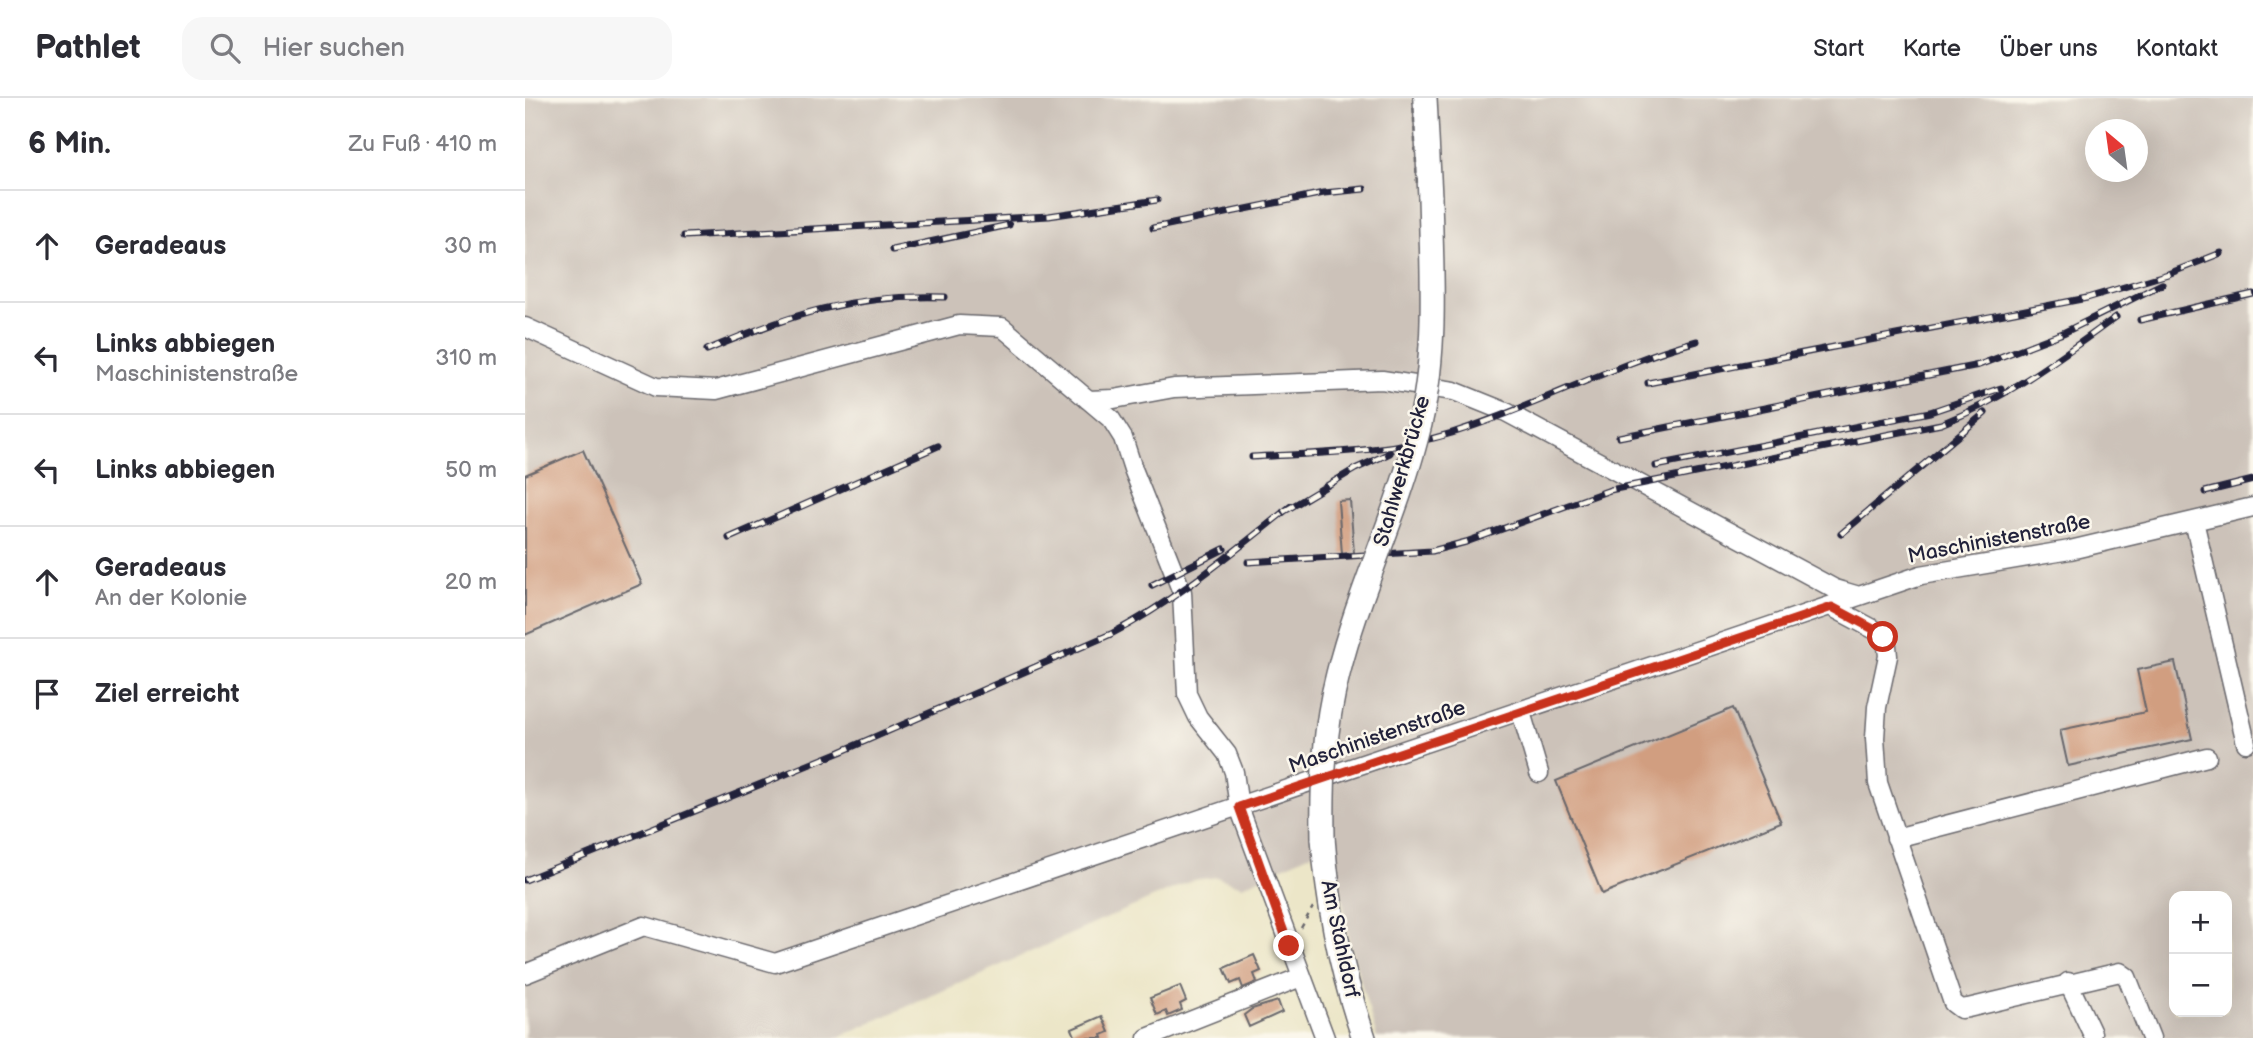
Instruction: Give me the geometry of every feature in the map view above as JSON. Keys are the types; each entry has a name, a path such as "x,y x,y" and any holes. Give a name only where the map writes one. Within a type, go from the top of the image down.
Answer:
{"main road":[{"name":"Stahlwerkbrücke","path":"1323,838 1322,787 1338,674 1402,486 1417,434 1428,380 1432,281 1425,98"},
{"name":"Am Stahldorf","path":"1323,838 1327,890 1337,944 1364,1038"}],"street":[{"path":"525,327 656,387 716,390 959,324 1002,327 1033,350 1118,428 1182,592 1187,694 1198,717 1227,754 1234,772 1239,807 1325,1038"},
{"path":"1088,400 1114,400 1174,388 1382,380 1454,391 1506,412 1836,589 1859,596"},
{"name":"Maschinistenstraße","path":"525,974 644,926 775,963 1921,575 2070,550 2253,507"},
{"path":"2194,521 2246,743"},
{"path":"1832,607 1877,631 1887,646 1888,656 1877,707 1875,761 1883,804 1953,1003 1961,1009 1968,1008 2068,982 2120,972 2127,976 2151,1038"},
{"path":"1521,712 1539,773"},
{"path":"1896,838 2207,757"},
{"path":"1147,1038 1301,977"},
{"path":"2068,982 2092,1033"}],"path":[{"path":"1413,98 1417,195"},
{"path":"1296,936 1315,904"}],"shaded area":[{"path":"525,98 2253,98 2253,1038 1377,1038 1349,941 1334,843 1242,886 1217,877 1193,880 836,1038 525,1038"}],"building":[{"path":"583,450 642,584 525,635 525,475"},
{"path":"1350,500 1354,553 1342,554 1338,501"},
{"path":"2175,662 2192,739 2068,766 2060,730 2146,712 2137,670"},
{"path":"1733,708 1781,822 1602,894 1556,781"},
{"path":"1254,955 1261,971 1254,974 1257,982 1243,988 1240,980 1231,984 1224,968"},
{"path":"1180,986 1186,1001 1180,1004 1182,1010 1168,1016 1166,1011 1157,1015 1150,998"},
{"path":"1278,1001 1282,1012 1249,1027 1244,1015 1252,1009"},
{"path":"1102,1016 1109,1032 1102,1035 1103,1038 1076,1038 1072,1029"}],"railway":[{"path":"1153,228 1324,193 1364,189"},
{"path":"684,236 1049,216 1157,200"},
{"path":"892,250 1009,225"},
{"path":"1648,383 2087,298 2168,274 2221,253"},
{"path":"1619,437 1979,365 2063,333 2162,284"},
{"path":"2140,320 2253,294"},
{"path":"707,350 767,326 823,309 880,299 945,297"},
{"path":"1248,562 1432,551 1466,542 1610,490 1941,424 2010,390 2116,317"},
{"path":"1252,457 1353,451 1427,440 1483,423 1635,361 1697,341"},
{"path":"1656,466 1930,412 2001,388"},
{"path":"1841,534 1985,413"},
{"path":"729,538 938,446"},
{"path":"1283,512 1355,469 1390,453"},
{"path":"2205,492 2253,480"},
{"path":"525,880 840,752 1111,634 1182,591 1291,506"},
{"path":"1152,585 1224,549"}],"route":[{"path":"1289,946 1239,807 1832,607 1877,631 1883,637"}]}
